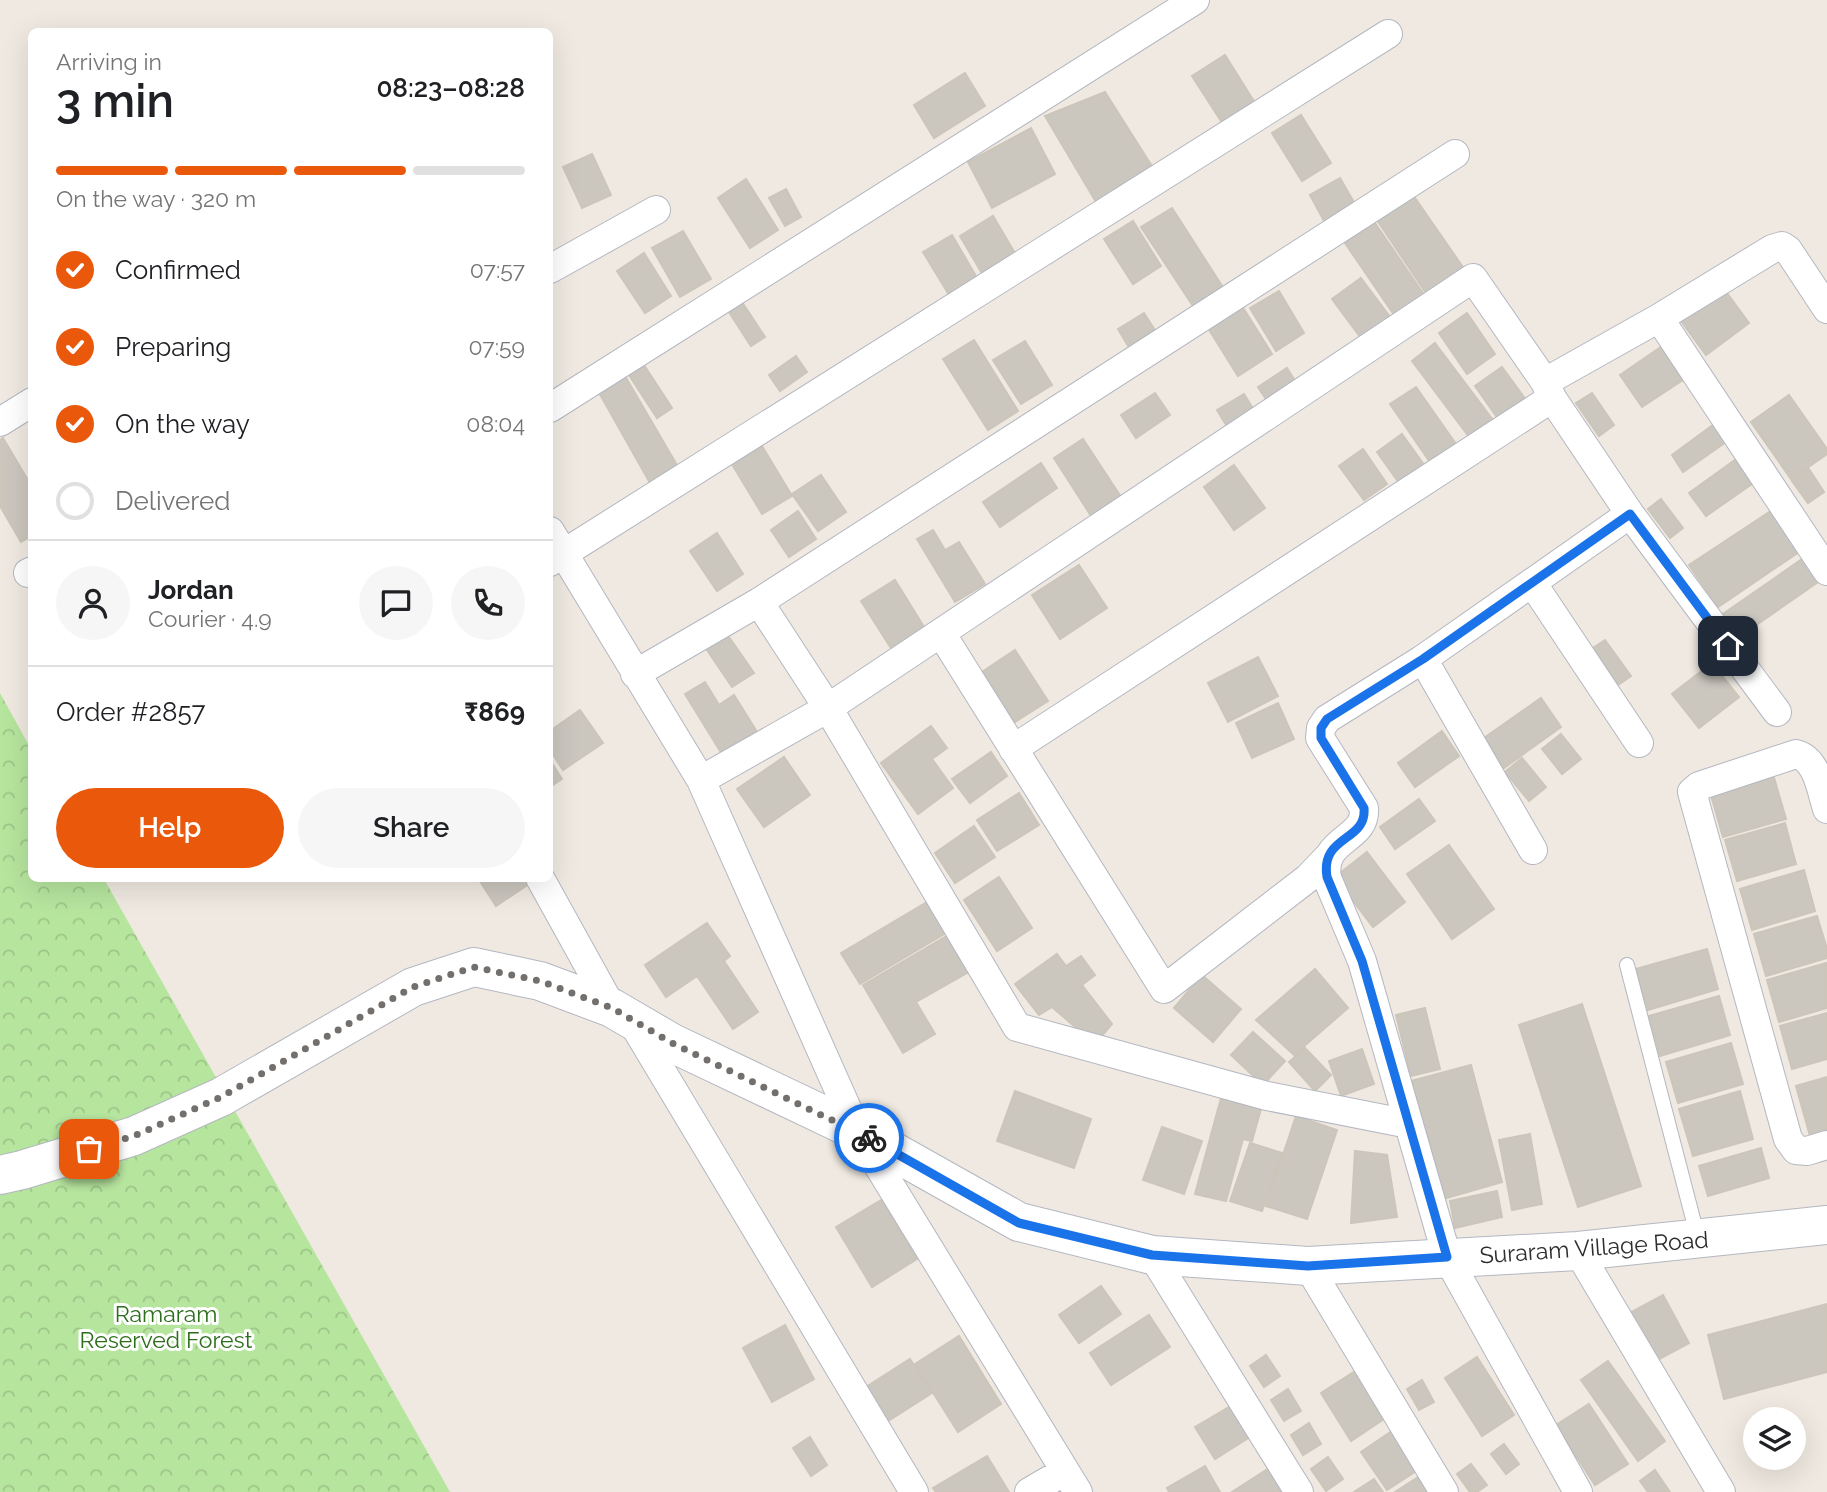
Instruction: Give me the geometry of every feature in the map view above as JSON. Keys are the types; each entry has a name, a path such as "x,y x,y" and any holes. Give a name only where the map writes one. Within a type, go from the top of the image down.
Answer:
{"main road":[{"name":"Suraram Village Road","path":"0,1175 134,1136 221,1097 413,987 474,967 540,981 621,1013 672,1043 857,1131 1019,1223 1152,1255 1308,1266 1578,1251 1827,1225"}],"street":[{"path":"553,406 1195,0"},
{"path":"1029,1492 1072,1481 857,1131 701,780 555,549 1388,34"},
{"path":"635,674 759,602 1455,154"},
{"path":"553,267 656,210"},
{"path":"1013,748 1549,390 1772,249 1782,246 1788,250 1827,309"},
{"path":"701,780 828,708 1473,278 1630,514 1777,712"},
{"path":"1659,318 1827,571"},
{"path":"0,422 28,404"},
{"path":"941,633 1164,989 1308,878 1331,850 1362,824 1365,817 1364,808 1321,738 1321,728 1327,719 1423,659 1630,514"},
{"path":"1533,584 1639,743"},
{"path":"759,602 828,708 1017,1027 1267,1096 1409,1124"},
{"path":"1423,659 1533,850"},
{"path":"1827,809 1811,763 1806,756 1796,754 1699,786 1692,792 1788,1139 1796,1150 1807,1151 1827,1145"},
{"path":"1327,858 1327,877 1362,961 1447,1257 1578,1492"},
{"path":"542,882 914,1492"},
{"path":"1578,1251 1721,1492"},
{"path":"1152,1255 1299,1492"},
{"path":"1308,1266 1444,1492"}],"lane":[{"path":"1626,965 1699,1239"}],"green space":[{"name":"Ramaram Reserved Forest","path":"0,693 28,744 28,882 106,882 450,1492 0,1492"}],"building":[{"path":"1225,55 1255,103 1223,124 1192,76"},
{"path":"965,73 985,106 934,138 914,105"},
{"path":"1105,92 1153,168 1096,202 1045,116"},
{"path":"1301,115 1331,163 1302,181 1272,133"},
{"path":"1031,128 1055,174 992,208 968,162"},
{"path":"592,154 611,195 582,208 563,167"},
{"path":"1340,178 1355,204 1324,221 1310,195"},
{"path":"746,179 778,230 750,248 718,198"},
{"path":"786,189 801,217 785,226 769,198"},
{"path":"1413,195 1469,276 1432,302 1377,220"},
{"path":"1172,208 1224,289 1195,309 1141,227"},
{"path":"993,216 1016,255 983,275 960,236"},
{"path":"1133,221 1161,266 1133,284 1104,239"},
{"path":"1375,223 1429,302 1399,322 1345,243"},
{"path":"683,231 711,279 680,297 652,248"},
{"path":"952,235 977,278 949,295 923,252"},
{"path":"644,253 671,296 645,313 617,271"},
{"path":"1361,278 1396,325 1366,345 1332,299"},
{"path":"1724,289 1749,323 1706,355 1681,321"},
{"path":"1279,291 1304,333 1276,351 1250,308"},
{"path":"740,299 765,337 751,346 727,309"},
{"path":"1242,306 1272,354 1238,376 1208,328"},
{"path":"1144,313 1156,332 1130,349 1118,329"},
{"path":"1467,313 1495,354 1467,374 1439,333"},
{"path":"974,340 1018,411 988,430 943,359"},
{"path":"1025,341 1052,385 1021,404 993,360"},
{"path":"1435,343 1493,420 1470,438 1412,361"},
{"path":"1661,347 1683,380 1642,407 1620,375"},
{"path":"796,356 807,372 780,391 769,375"},
{"path":"642,362 672,408 657,418 627,372"},
{"path":"1502,367 1526,400 1499,420 1475,386"},
{"path":"1287,368 1300,389 1271,407 1258,387"},
{"path":"625,376 678,467 650,483 598,391"},
{"path":"1416,387 1456,444 1430,462 1390,404"},
{"path":"1155,393 1170,415 1136,438 1121,415"},
{"path":"1592,393 1614,425 1599,436 1576,403"},
{"path":"1244,394 1258,417 1231,433 1217,410"},
{"path":"1789,395 1827,449 1827,454 1791,479 1751,422"},
{"path":"1713,425 1726,442 1683,472 1672,455"},
{"path":"1402,434 1427,469 1402,487 1377,452"},
{"path":"3,438 28,480 28,538 21,542 0,506 0,440"},
{"path":"1083,439 1123,500 1093,519 1054,458"},
{"path":"762,446 792,496 762,514 732,464"},
{"path":"1363,449 1387,484 1364,500 1339,466"},
{"path":"1735,460 1752,484 1706,516 1689,493"},
{"path":"1041,463 1057,488 1000,527 983,502"},
{"path":"1234,465 1265,508 1234,530 1204,487"},
{"path":"1809,469 1824,492 1808,503 1792,481"},
{"path":"821,475 846,512 818,531 792,494"},
{"path":"1661,499 1683,528 1670,538 1648,509"},
{"path":"798,511 816,539 789,557 771,530"},
{"path":"1771,511 1799,552 1718,607 1689,565"},
{"path":"933,530 945,550 959,542 985,584 955,602 917,539"},
{"path":"717,533 743,574 717,591 690,551"},
{"path":"1805,557 1821,580 1736,639 1720,616"},
{"path":"1079,565 1107,608 1060,639 1032,595"},
{"path":"895,580 924,627 891,648 861,601"},
{"path":"722,627 754,673 732,687 701,641"},
{"path":"1605,640 1631,676 1612,689 1587,652"},
{"path":"1015,650 1048,701 1015,722 982,672"},
{"path":"1258,657 1278,696 1228,722 1208,683"},
{"path":"1712,663 1739,697 1699,728 1672,694"},
{"path":"705,682 719,705 734,695 757,732 722,754 685,694"},
{"path":"1541,698 1561,727 1504,768 1484,738"},
{"path":"1278,703 1294,739 1252,758 1236,723"},
{"path":"580,710 603,743 563,770 553,755 553,729"},
{"path":"931,726 947,748 932,759 953,788 918,814 881,763"},
{"path":"1442,731 1459,756 1415,787 1398,763"},
{"path":"1561,734 1581,759 1562,774 1542,749"},
{"path":"991,752 1007,776 970,803 952,779"},
{"path":"784,757 810,795 764,827 737,789"},
{"path":"1522,758 1546,787 1529,801 1505,772"},
{"path":"553,765 562,779 553,785"},
{"path":"1773,774 1786,819 1723,837 1710,792"},
{"path":"1019,793 1039,825 997,851 977,820"},
{"path":"1419,799 1435,821 1395,849 1380,827"},
{"path":"1785,823 1796,864 1737,881 1725,840"},
{"path":"974,826 995,857 955,883 935,853"},
{"path":"1449,845 1494,909 1452,939 1407,874"},
{"path":"1367,852 1405,902 1373,927 1335,877"},
{"path":"1804,870 1815,911 1752,930 1740,889"},
{"path":"999,877 1032,928 997,951 964,900"},
{"path":"481,882 532,882 496,906"},
{"path":"932,899 951,930 860,984 841,953"},
{"path":"1817,916 1827,958 1766,976 1754,934"},
{"path":"707,923 730,956 724,961 758,1012 733,1029 697,976 666,997 645,965"},
{"path":"952,933 972,970 916,1002 935,1034 903,1053 863,985"},
{"path":"1707,949 1718,989 1648,1010 1636,969"},
{"path":"1057,954 1066,966 1081,956 1095,975 1082,985 1112,1024 1095,1044 1052,1007 1039,1015 1015,984"},
{"path":"1826,963 1827,1008 1779,1022 1767,980"},
{"path":"1315,969 1348,1008 1294,1055 1256,1020"},
{"path":"1202,975 1241,1009 1213,1042 1174,1008"},
{"path":"1719,996 1730,1035 1660,1056 1649,1016"},
{"path":"1582,1004 1641,1186 1578,1207 1519,1025"},
{"path":"1425,1008 1440,1069 1411,1076 1396,1015"},
{"path":"1827,1013 1827,1059 1792,1069 1780,1026"},
{"path":"1253,1032 1285,1061 1263,1085 1231,1055"},
{"path":"1731,1043 1743,1084 1678,1103 1666,1062"},
{"path":"1305,1048 1331,1075 1315,1091 1289,1062"},
{"path":"1362,1049 1374,1084 1341,1096 1329,1061"},
{"path":"1471,1065 1502,1182 1443,1199 1411,1081"},
{"path":"1827,1077 1827,1131 1810,1136 1796,1086"},
{"path":"1015,1091 1091,1119 1074,1168 997,1141"},
{"path":"1740,1091 1753,1139 1693,1156 1679,1109"},
{"path":"1221,1098 1261,1109 1252,1141 1243,1139 1226,1201 1195,1194"},
{"path":"1296,1116 1337,1130 1307,1219 1266,1206"},
{"path":"1162,1127 1202,1141 1184,1194 1143,1180"},
{"path":"1530,1134 1542,1204 1512,1210 1499,1140"},
{"path":"1250,1143 1282,1153 1262,1211 1230,1201"},
{"path":"1761,1148 1769,1178 1708,1196 1699,1166"},
{"path":"1355,1151 1387,1155 1397,1217 1351,1223"},
{"path":"1497,1191 1502,1217 1455,1228 1450,1201"},
{"path":"881,1200 917,1259 872,1287 836,1227"},
{"path":"1101,1286 1121,1314 1079,1343 1059,1315"},
{"path":"1663,1295 1689,1343 1652,1363 1626,1315"},
{"path":"1827,1304 1827,1372 1724,1399 1708,1335"},
{"path":"1149,1315 1170,1347 1111,1385 1090,1353"},
{"path":"785,1325 814,1379 772,1402 743,1348"},
{"path":"959,1336 1001,1404 958,1432 915,1364"},
{"path":"1266,1355 1280,1376 1264,1387 1250,1366"},
{"path":"1477,1357 1514,1415 1482,1436 1445,1378"},
{"path":"910,1359 932,1393 888,1421 866,1387"},
{"path":"1608,1361 1665,1441 1638,1461 1581,1380"},
{"path":"1357,1370 1387,1417 1351,1441 1321,1393"},
{"path":"1422,1380 1434,1402 1419,1410 1407,1389"},
{"path":"1288,1389 1301,1411 1284,1421 1271,1400"},
{"path":"1234,1404 1253,1435 1215,1459 1195,1427"},
{"path":"1589,1404 1628,1464 1595,1485 1556,1425"},
{"path":"1309,1423 1321,1444 1303,1455 1291,1435"},
{"path":"1392,1431 1418,1470 1387,1490 1361,1452"},
{"path":"810,1437 827,1465 811,1476 793,1448"},
{"path":"1504,1444 1519,1464 1506,1474 1491,1454"},
{"path":"987,1456 1009,1492 936,1492 933,1488"},
{"path":"1328,1457 1343,1479 1326,1491 1311,1469"},
{"path":"1471,1464 1487,1485 1477,1492 1470,1492 1457,1474"},
{"path":"1205,1466 1220,1492 1169,1492 1167,1488"},
{"path":"1271,1467 1287,1492 1232,1492"},
{"path":"1655,1470 1670,1492 1648,1492 1640,1481"},
{"path":"1420,1476 1430,1492 1395,1492"},
{"path":"1374,1479 1383,1492 1354,1492"}],"way so far":[{"path":"89,1149 134,1136 221,1097 413,987 474,967 540,981 612,1008 672,1043 869,1138"}],"route":[{"path":"869,1138 1019,1223 1152,1255 1308,1266 1447,1257 1362,961 1327,877 1325,866 1331,850 1362,824 1365,817 1364,808 1321,738 1321,728 1327,719 1423,659 1630,514 1728,646"}]}
